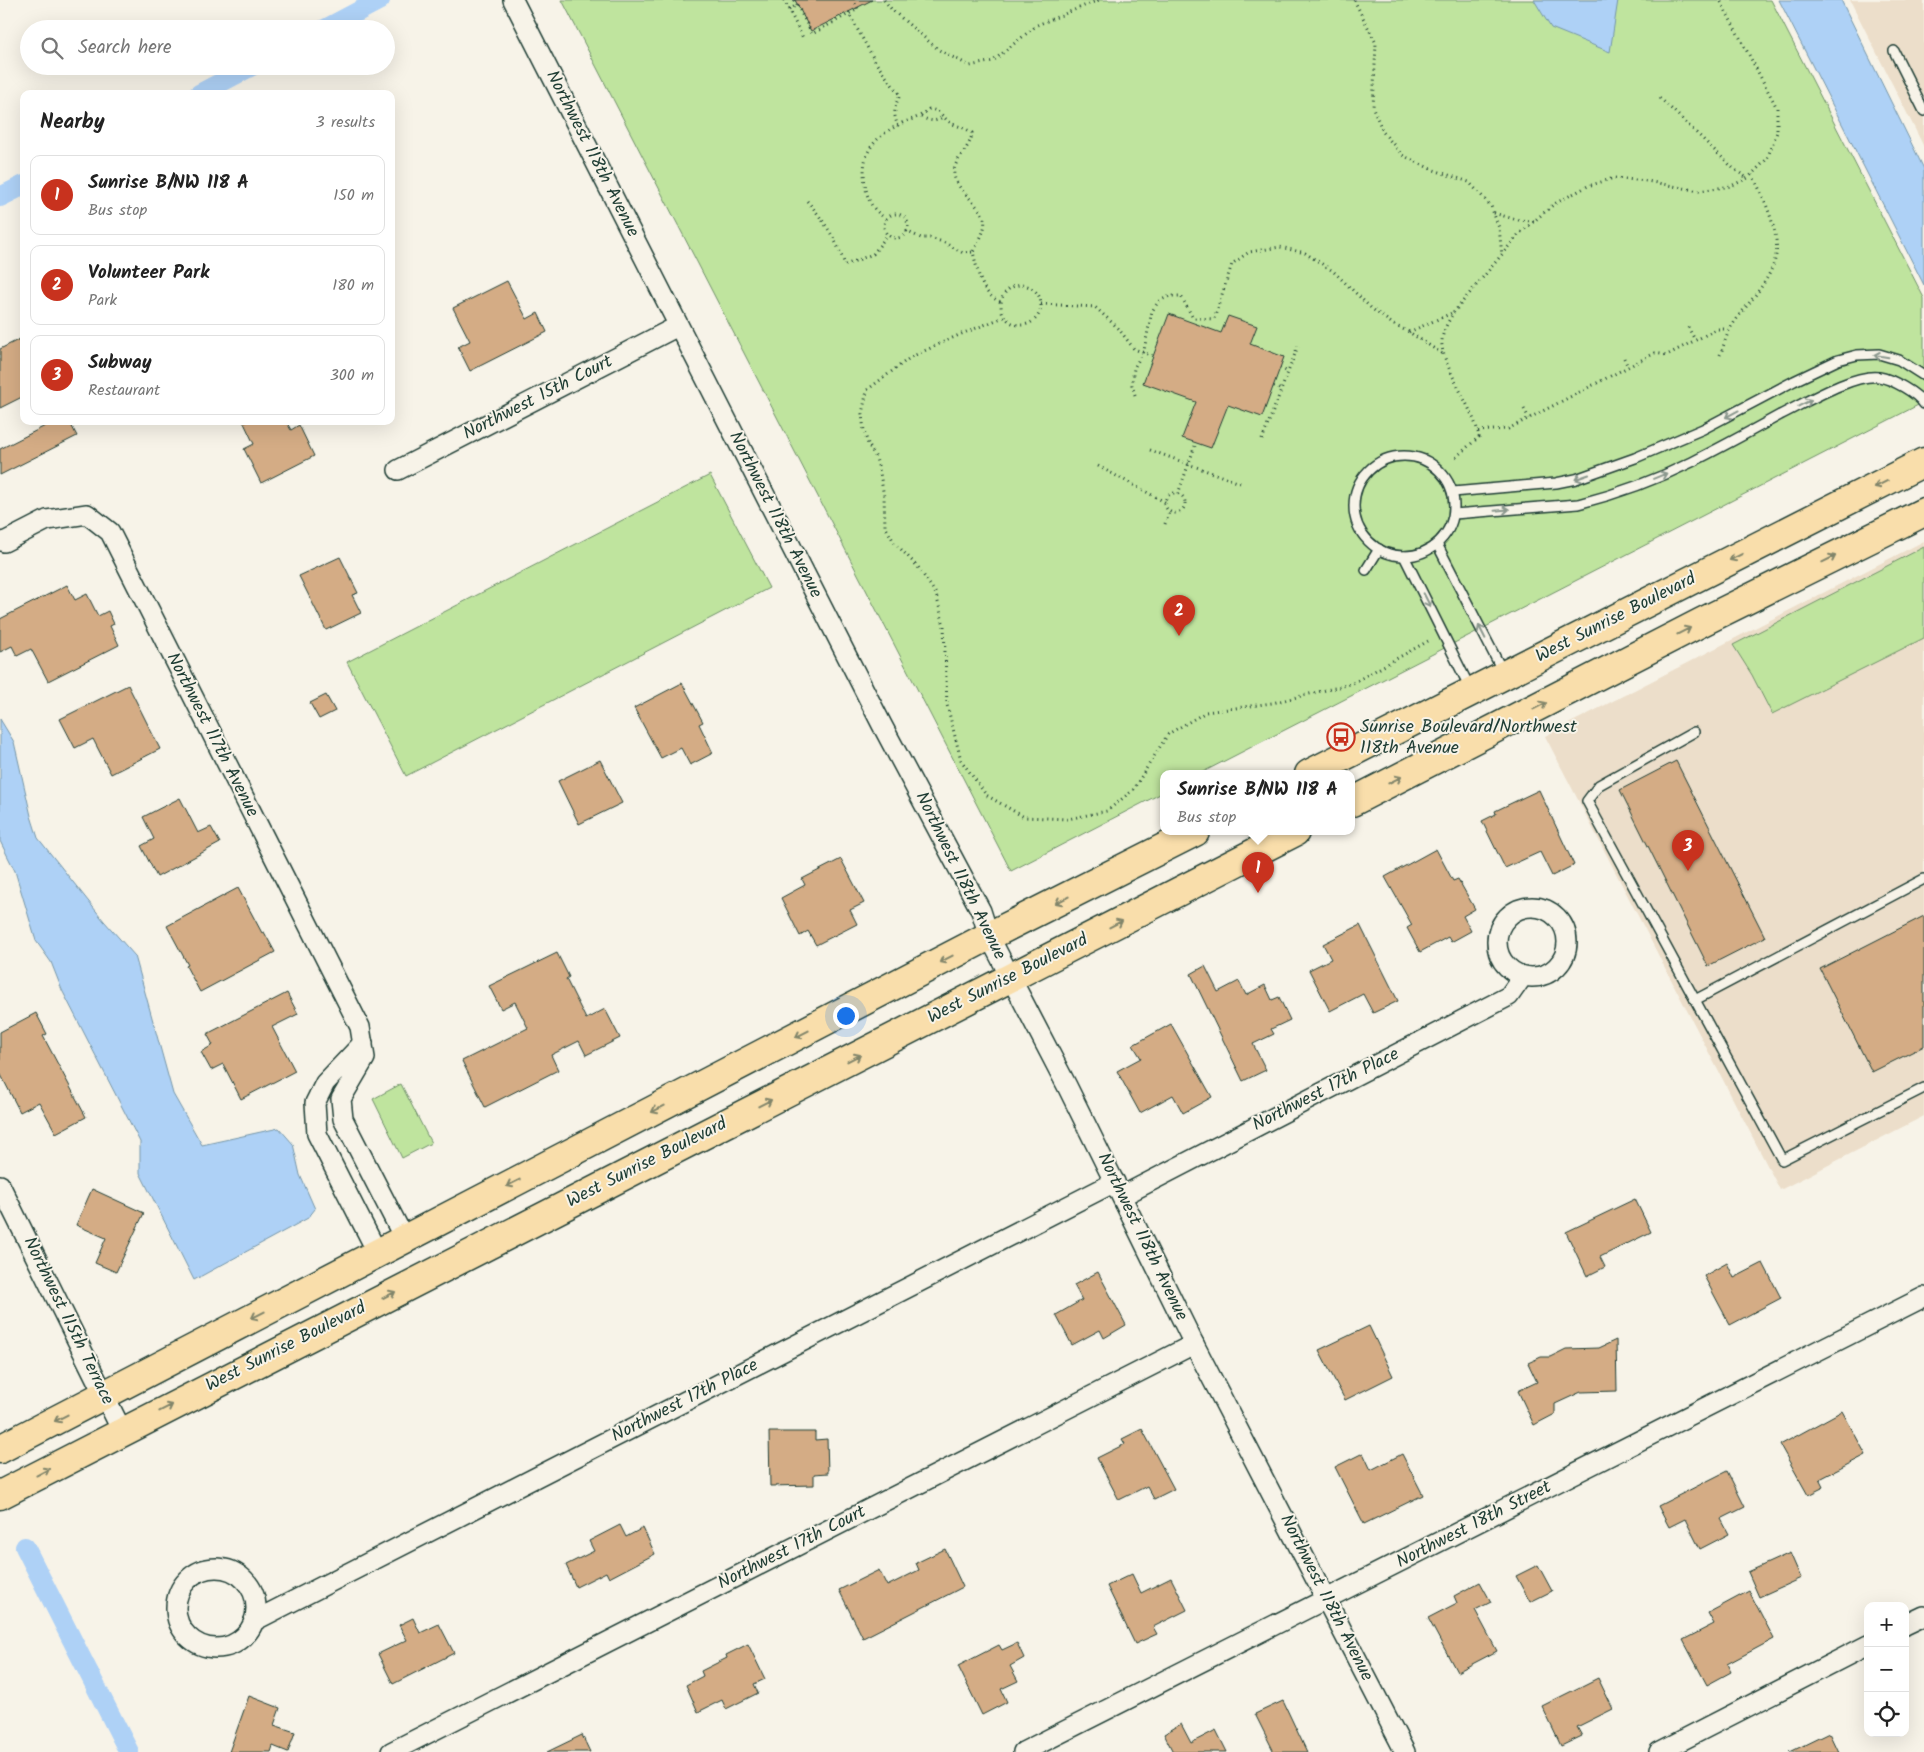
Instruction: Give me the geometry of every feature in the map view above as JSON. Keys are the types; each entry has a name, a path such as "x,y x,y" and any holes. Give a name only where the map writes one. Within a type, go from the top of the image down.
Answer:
{"highway":[{"name":"West Sunrise Boulevard","path":"1317,770 1924,462"},
{"path":"1355,800 1702,622 1924,512"},
{"path":"0,1449 990,936 1189,835"},
{"name":"West Sunrise Boulevard","path":"0,1494 1289,835"}],"street":[{"name":"Northwest 118th Avenue","path":"513,0 882,725 981,911 990,936 1194,1344 1405,1752"},
{"name":"Northwest 15th Court","path":"398,470 678,326"},
{"name":"Northwest 117th Avenue","path":"4,542 48,520 87,514 110,532 360,1027 365,1058 341,1099 343,1119 405,1240"},
{"name":"Northwest 17th Place","path":"254,1621 1118,1189 1510,996 1523,976"},
{"path":"363,1043 325,1083 315,1103 317,1134 378,1254"},
{"path":"335,1169 362,1155"},
{"name":"Northwest 115th Terrace","path":"0,1185 96,1374 104,1395 122,1430"},
{"name":"Northwest 18th Street","path":"1023,1752 1924,1297"},
{"name":"Northwest 17th Court","path":"391,1752 1194,1344"},
{"path":"212,1568 226,1568 238,1574 248,1583 254,1595 256,1608 254,1621 247,1633 232,1644 213,1647 200,1645 189,1638 181,1628 176,1616 176,1603 180,1590 188,1579 199,1571 212,1568"},
{"path":"1909,1623 1924,1616"},
{"path":"1659,1752 1864,1647"}],"lane":[{"path":"1894,51 1924,111"},
{"path":"1453,492 1556,483 1576,479 1635,458 1702,429 1794,381 1838,360 1857,355 1879,354 1899,360 1924,376"},
{"path":"1454,514 1578,504 1598,499 1660,476 1691,462 1809,400 1842,385 1861,379 1880,377 1903,386 1920,398 1924,404"},
{"path":"1398,456 1414,456 1429,462 1440,470 1448,480 1455,503 1454,514 1448,531 1437,544 1422,553 1404,556 1388,554 1379,550 1364,537 1357,524 1354,510 1355,495 1360,481 1370,468 1383,460 1398,456"},
{"path":"1437,544 1504,675"},
{"path":"1366,570 1379,550"},
{"path":"1404,556 1472,692"},
{"path":"1694,732 1599,786 1587,801 1782,1160 1924,1088"},
{"path":"1695,1000 1924,879"}],"path":[{"path":"784,0 803,38"},
{"path":"794,0 812,34 858,9 854,0"},
{"path":"884,0 892,10 939,50 970,66 993,61 1037,25 1099,0"},
{"path":"1354,0 1376,43 1374,108 1383,132 1402,155 1432,169 1469,182 1491,206 1499,228 1502,255"},
{"path":"1456,457 1479,437 1478,424 1444,355 1441,342 1448,322 1454,312 1519,234 1554,204 1588,186 1614,178 1647,181 1699,191 1731,186 1748,178 1767,159 1777,132 1777,108 1720,0"},
{"path":"789,10 797,6"},
{"path":"848,13 876,62 900,95 895,105 894,116 898,126"},
{"path":"1660,98 1734,169 1748,178"},
{"path":"886,219 877,213 870,203 864,177 869,147 876,138 898,126 921,117 929,110 936,110 952,123 966,128 972,133 972,139 955,168 954,176 960,188 986,220 973,252 982,287 990,296 1001,302"},
{"path":"921,117 935,121 943,116"},
{"path":"1720,355 1730,329 1765,280 1772,268 1776,254 1776,240 1765,202 1752,175"},
{"path":"808,201 825,223 840,249 845,265 873,254 888,234"},
{"path":"1493,213 1517,220 1534,221"},
{"path":"892,214 900,215 907,223 906,230 898,237 888,234 884,227 886,219 892,214"},
{"path":"906,230 921,238 930,238 943,242 963,253 973,252"},
{"path":"1136,395 1132,385 1134,368 1143,351 1152,311 1158,301 1170,296 1180,296 1193,318 1214,319 1232,264 1249,252 1280,247 1305,253 1333,271 1371,308 1394,325 1409,332 1444,355"},
{"path":"1025,286 1036,292 1041,304 1035,319 1025,325 1014,324 1004,317 1001,302 1003,296 1012,287 1025,286"},
{"path":"1041,304 1095,307 1118,328 1134,349 1153,356"},
{"path":"1409,332 1454,312"},
{"path":"1004,317 910,357 867,390 862,414 868,444 876,458 880,472 884,497 885,526 894,542 918,567 936,594 944,626 949,714 961,760 986,795 1024,817 1068,819 1107,811 1133,790 1168,734 1206,712 1272,703 1351,684 1430,640"},
{"path":"1688,327 1695,340"},
{"path":"1478,431 1508,429 1655,353 1667,355 1717,329 1730,329"},
{"path":"1262,440 1298,346"},
{"path":"1624,358 1628,367"},
{"path":"1280,368 1288,372"},
{"path":"1274,386 1281,390"},
{"path":"1524,408 1529,418"},
{"path":"1178,494 1196,443"},
{"path":"1150,450 1240,483"},
{"path":"1098,466 1165,502"},
{"path":"1178,494 1183,498 1184,507 1179,512 1169,512 1165,507 1165,502 1169,495 1178,494"},
{"path":"1165,524 1169,512"}],"shaded area":[{"path":"1850,0 1924,0 1924,147"},
{"path":"1924,541 1924,1116 1780,1190 1545,736"}],"green space":[{"path":"562,0 1771,0 1924,298 1924,402 1207,770 1160,770 1160,794 1011,871"},
{"path":"710,475 769,588 406,776 347,662"},
{"path":"1924,547 1924,638 1772,714 1752,675 1733,645"},
{"path":"401,1084 431,1143 402,1158 373,1099"}],"water":[{"path":"1534,0 1618,0 1610,52 1551,28"},
{"path":"1779,0 1841,0 1924,169 1924,285"},
{"path":"0,719 14,742 38,838 104,921 135,956 173,1094 202,1145 279,1128 293,1144 300,1175 315,1209 308,1218 194,1280 140,1173 140,1142 62,990 51,962 36,941 15,871 0,841"}],"building":[{"path":"795,0 872,0 811,31"},
{"path":"507,281 527,319 538,313 547,332 470,371 458,347 470,341 453,308"},
{"path":"1169,314 1221,333 1228,316 1257,326 1250,344 1284,357 1262,417 1228,405 1211,448 1182,438 1196,402 1143,383"},
{"path":"20,339 20,398 0,408 0,349"},
{"path":"47,425 71,425 77,436 0,475 0,449"},
{"path":"245,425 288,425 291,430 299,425 314,456 261,483 244,449 254,444"},
{"path":"340,557 358,593 352,595 361,613 326,630 299,576"},
{"path":"67,585 75,600 87,594 98,616 108,611 114,624 110,626 119,645 48,681 31,649 17,656 12,646 0,652 0,619"},
{"path":"682,683 703,722 699,724 713,753 690,765 681,748 661,758 634,708"},
{"path":"128,685 160,749 111,774 93,739 75,748 60,719"},
{"path":"326,695 335,711 319,719 310,703"},
{"path":"600,760 622,803 579,824 558,781"},
{"path":"1676,761 1765,937 1708,966 1620,790"},
{"path":"1539,790 1574,865 1552,876 1540,852 1505,868 1482,821 1496,814 1495,811"},
{"path":"180,798 198,833 211,827 220,843 157,877 141,846 154,839 143,817"},
{"path":"1436,849 1453,881 1458,879 1475,909 1463,916 1471,931 1451,942 1448,937 1420,952 1407,928 1412,925 1385,877"},
{"path":"841,859 864,903 850,910 857,924 816,945 808,931 800,936 781,898 805,885 802,879"},
{"path":"238,888 262,933 264,932 275,952 200,992 167,926"},
{"path":"1924,916 1924,1046 1872,1072 1820,969"},
{"path":"1360,925 1398,1001 1373,1013 1363,994 1330,1011 1309,970 1331,959 1323,944"},
{"path":"557,953 569,977 566,979 586,1019 605,1009 620,1038 586,1055 579,1041 551,1055 558,1070 485,1107 462,1061 528,1028 515,1002 501,1009 489,986"},
{"path":"1205,966 1218,992 1239,981 1246,995 1265,985 1272,1000 1279,997 1290,1020 1271,1029 1274,1034 1253,1044 1266,1070 1243,1081 1191,974"},
{"path":"287,993 298,1014 272,1027 295,1071 241,1099 223,1064 211,1070 201,1052 213,1045 207,1034"},
{"path":"36,1013 47,1034 43,1036 86,1117 56,1133 39,1102 20,1112 0,1073 0,1032"},
{"path":"1171,1024 1212,1097 1183,1113 1173,1095 1140,1113 1117,1071 1141,1058 1133,1045"},
{"path":"92,1189 144,1213 116,1272 95,1263 106,1238 76,1225"},
{"path":"1635,1199 1651,1232 1600,1257 1605,1267 1587,1276 1566,1232"},
{"path":"1727,1263 1734,1278 1763,1263 1781,1298 1730,1325 1704,1276"},
{"path":"1098,1272 1126,1325 1104,1338 1100,1330 1072,1345 1056,1315 1082,1300 1074,1285"},
{"path":"1369,1326 1393,1376 1345,1400 1319,1350"},
{"path":"1616,1340 1617,1391 1581,1392 1555,1404 1555,1414 1534,1425 1518,1391 1537,1382 1528,1363 1541,1357 1550,1357 1566,1349 1599,1348"},
{"path":"1842,1411 1866,1455 1820,1479 1824,1487 1808,1495 1780,1445"},
{"path":"1142,1429 1174,1489 1154,1499 1147,1486 1119,1500 1097,1458 1125,1444 1122,1439"},
{"path":"769,1432 815,1432 815,1440 827,1439 828,1473 814,1474 814,1485 770,1486"},
{"path":"1363,1453 1371,1470 1402,1454 1423,1495 1364,1524 1335,1467"},
{"path":"1727,1471 1745,1507 1721,1519 1729,1534 1700,1549 1685,1519 1669,1527 1658,1506"},
{"path":"620,1525 626,1537 643,1528 655,1554 609,1578 606,1572 576,1587 566,1565 594,1551 589,1541"},
{"path":"945,1549 963,1587 863,1638 839,1590 879,1570 887,1586 919,1570 916,1563"},
{"path":"1790,1553 1801,1578 1759,1597 1748,1572"},
{"path":"1538,1565 1552,1591 1530,1602 1516,1576"},
{"path":"1132,1574 1141,1593 1171,1578 1187,1610 1153,1627 1157,1634 1135,1644 1107,1586"},
{"path":"1480,1582 1491,1602 1475,1610 1497,1651 1457,1672 1428,1618 1457,1603 1454,1596"},
{"path":"1749,1591 1774,1639 1727,1664 1731,1672 1707,1685 1683,1640 1714,1624 1708,1613"},
{"path":"413,1618 420,1633 439,1624 454,1653 393,1684 378,1654 407,1640 399,1625"},
{"path":"1017,1643 1024,1658 1010,1666 1018,1681 1001,1689 1007,1702 982,1715 958,1666 999,1645 1002,1650"},
{"path":"748,1644 765,1679 754,1684 758,1693 726,1709 722,1700 698,1712 686,1685 703,1676 701,1671 727,1658 726,1655"},
{"path":"1598,1678 1613,1709 1577,1727 1582,1736 1561,1746 1542,1706"},
{"path":"249,1696 280,1708 274,1725 295,1732 288,1752 273,1746 271,1752 229,1752"},
{"path":"1283,1701 1307,1752 1274,1752 1255,1714"},
{"path":"1181,1724 1191,1743 1216,1730 1227,1752 1173,1752 1164,1734"},
{"path":"1829,1733 1838,1752 1790,1752"},
{"path":"582,1735 590,1752 547,1752"}],"waterway":[{"path":"342,20 380,0"},
{"path":"207,90 235,75"},
{"path":"0,197 20,187"},
{"path":"25,1547 129,1752"}],"place":[{"name":"Volunteer Park","path":"1179,636"},
{"name":"Sunrise Boulevard/Northwest 118th Avenue","path":"1341,737"},
{"name":"Subway","path":"1688,871"},
{"name":"Sunrise B/NW 118 A","path":"1258,893"}]}
